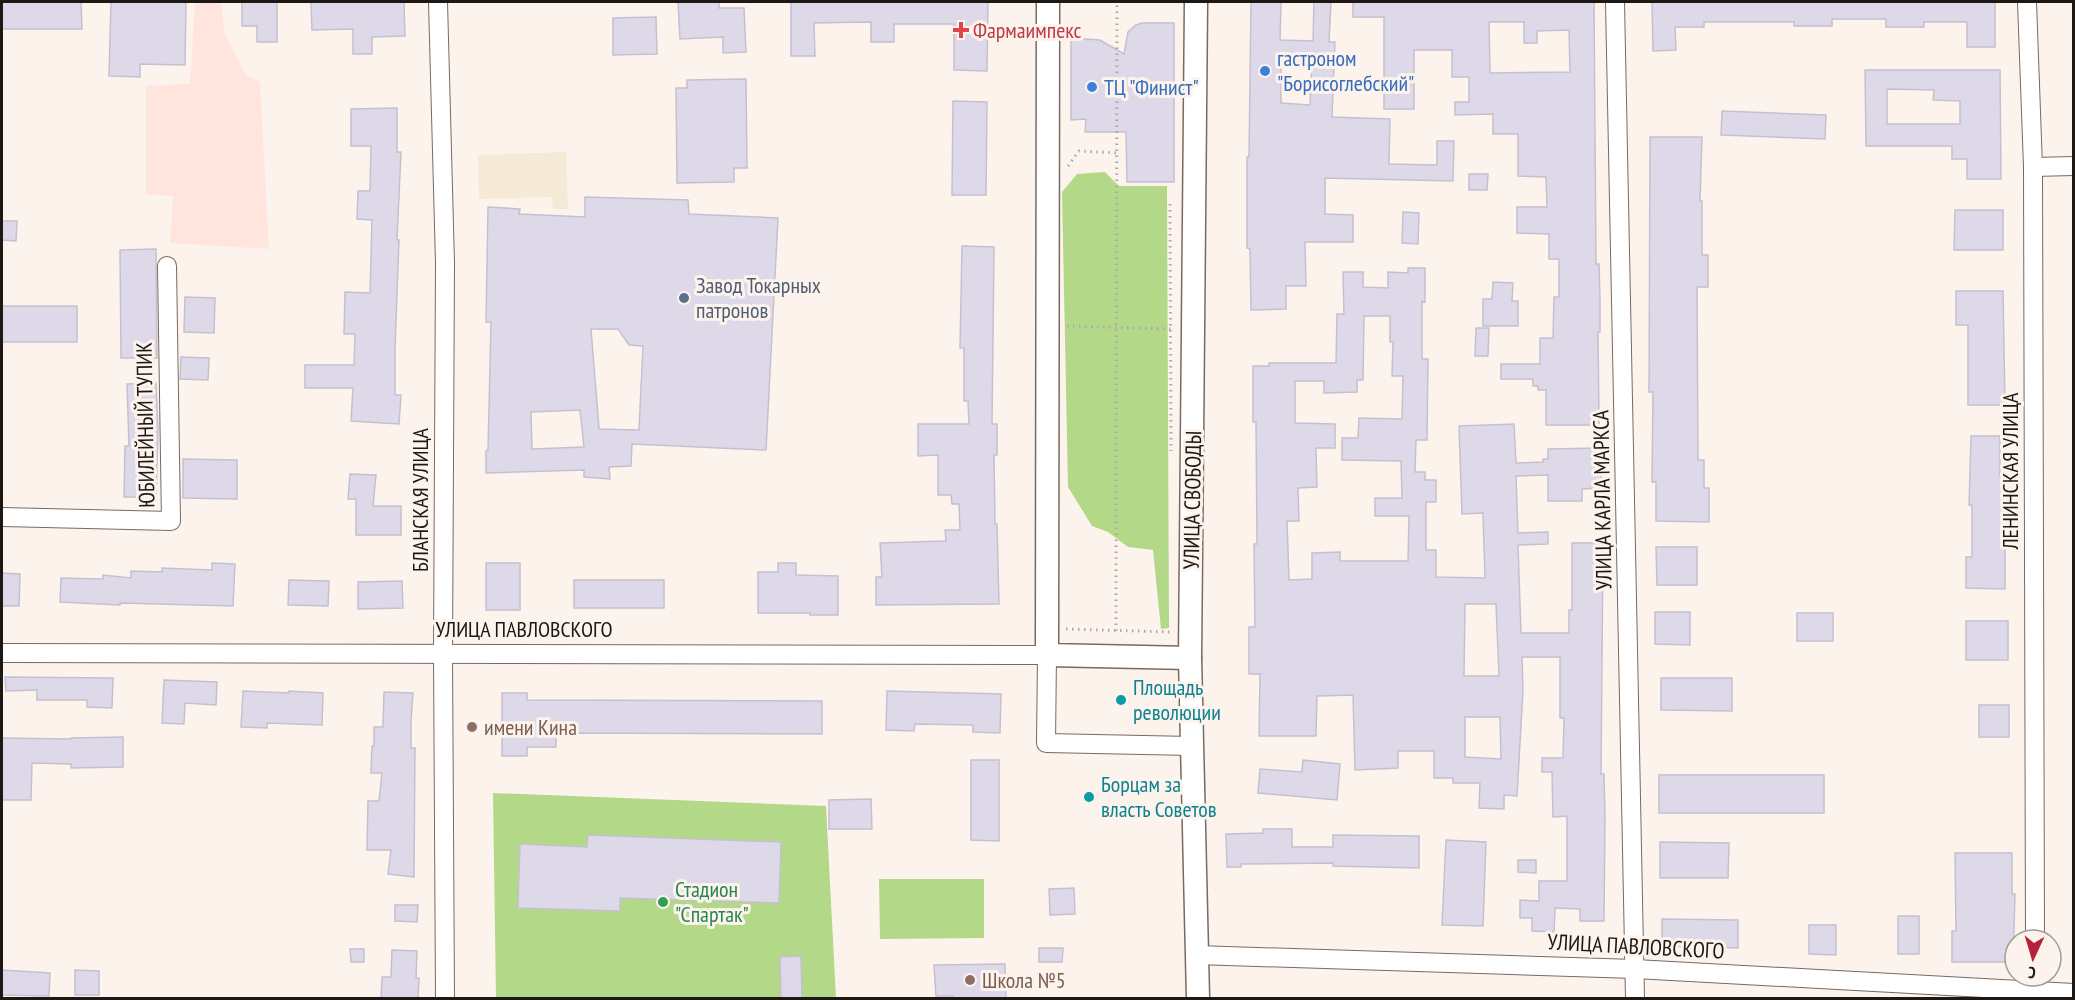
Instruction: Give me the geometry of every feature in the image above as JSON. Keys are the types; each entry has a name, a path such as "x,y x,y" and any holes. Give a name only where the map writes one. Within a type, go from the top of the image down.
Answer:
{"main road":[{"path":"1048,2 1047,655 1190,658"},
{"name":"УЛИЦА СВОБОДЫ","path":"1196,2 1190,658 1198,999"}],"street":[{"name":"БЛАНСКАЯ УЛИЦА","path":"438,2 445,263 444,999"},
{"name":"УЛИЦА КАРЛА МАРКСА","path":"1615,2 1635,999"},
{"name":"ЛЕНИНСКАЯ УЛИЦА","path":"2027,2 2033,167 2035,928"},
{"path":"2033,167 2073,166"},
{"name":"ЮБИЛЕЙНЫЙ ТУПИК","path":"2,517 171,521 167,266"},
{"name":"УЛИЦА ПАВЛОВСКОГО","path":"2,653 443,652 1047,655"},
{"path":"1047,655 1046,743 1192,746"},
{"name":"УЛИЦА ПАВЛОВСКОГО","path":"1196,955 1635,969 2035,989 2073,993"}],"path":[{"path":"1116,631 1117,2"},
{"path":"1066,168 1079,152 1117,153"},
{"path":"1170,204 1171,457"},
{"path":"1062,326 1171,329"},
{"path":"1066,618 1066,630 1172,632"}],"shaded area":[{"path":"195,2 221,2 225,35 246,75 260,82 269,249 170,243 173,196 146,194 146,86 190,84"},
{"path":"566,152 568,209 553,209 552,197 479,199 478,155"}],"green space":[{"path":"1105,172 1119,186 1167,186 1169,628 1161,629 1153,550 1128,547 1108,532 1092,526 1068,487 1062,192 1077,174"},
{"name":"Стадион \"Спартак\"","path":"493,793 826,806 836,998 496,998"},
{"path":"879,879 984,879 984,938 880,939"}],"building":[{"path":"2,2 81,2 82,29 2,29"},
{"path":"111,2 186,2 185,65 140,64 140,77 109,76"},
{"path":"242,2 277,2 277,42 257,42 257,26 242,26"},
{"path":"311,2 404,2 405,36 372,37 372,54 353,54 353,29 312,30"},
{"path":"678,2 719,2 719,8 744,8 746,52 723,53 723,37 680,39"},
{"path":"791,2 988,2 987,71 954,70 954,24 894,24 894,42 871,42 871,22 814,23 815,56 791,56"},
{"path":"1251,2 1281,2 1280,40 1313,41 1314,2 1331,2 1329,42 1335,42 1332,117 1390,119 1389,164 1437,165 1437,141 1454,141 1453,181 1325,178 1325,214 1353,215 1353,242 1305,242 1306,286 1286,286 1286,309 1251,310 1250,249 1247,248 1247,157 1249,157","holes":["1281,59 1312,60 1310,105 1281,103"]},
{"path":"1353,2 1594,2 1596,264 1599,264 1600,298 1599,425 1546,425 1546,390 1538,390 1538,386 1533,386 1533,379 1501,379 1501,364 1540,364 1540,338 1553,338 1554,297 1559,297 1559,259 1549,259 1549,234 1517,233 1517,207 1547,207 1546,177 1518,176 1518,134 1493,134 1493,114 1455,115 1455,102 1469,102 1469,77 1452,77 1452,50 1414,50 1414,109 1384,109 1384,17 1353,17","holes":["1489,22 1524,22 1524,43 1537,43 1537,31 1569,30 1570,72 1490,73"]},
{"path":"1652,2 1995,2 1995,47 1967,47 1967,22 1924,22 1924,27 1886,27 1886,19 1832,19 1832,26 1794,26 1794,22 1704,22 1704,27 1675,27 1676,50 1653,51"},
{"path":"656,17 657,54 613,55 613,18"},
{"path":"1142,23 1174,23 1174,182 1127,182 1126,132 1085,132 1086,119 1071,120 1071,38 1100,40 1124,54 1128,32"},
{"path":"1865,70 2000,70 2001,179 1967,179 1967,159 1952,159 1952,146 1866,146","holes":["1887,89 1934,90 1933,100 1960,101 1960,124 1887,124"]},
{"path":"746,79 747,168 734,168 734,182 677,183 676,88 687,88 687,80"},
{"path":"953,101 987,102 986,195 952,195"},
{"path":"397,108 397,152 401,152 397,240 399,240 395,395 401,395 399,424 351,421 353,388 305,388 305,365 354,365 355,334 344,334 345,292 370,293 372,220 357,219 358,191 370,191 371,146 351,146 351,109"},
{"path":"1722,111 1826,115 1825,139 1721,135"},
{"path":"1650,137 1702,137 1700,201 1702,201 1702,255 1708,255 1708,287 1697,287 1698,460 1704,460 1704,488 1709,488 1709,522 1656,521 1656,482 1652,482 1653,392 1649,392"},
{"path":"1469,174 1488,174 1487,190 1469,190"},
{"path":"585,197 688,200 689,214 778,218 766,450 632,444 631,466 609,467 610,479 584,477 584,470 486,473 491,322 486,322 488,207 520,209 519,214 585,217","holes":["591,329 618,329 629,345 643,346 639,430 599,429","580,410 584,447 532,449 531,412"]},
{"path":"1955,210 2003,210 2003,250 1954,250"},
{"path":"1403,212 1419,213 1418,244 1402,243"},
{"path":"2,221 17,221 16,241 2,240"},
{"path":"962,246 994,247 992,424 997,424 997,455 994,455 999,604 876,605 876,577 882,577 880,543 946,541 945,530 960,530 959,504 952,504 951,495 938,495 938,455 918,456 918,424 969,424 968,401 964,401 964,348 960,348"},
{"path":"156,249 157,358 121,358 120,250"},
{"path":"1408,268 1425,268 1425,302 1422,301 1422,359 1428,359 1427,440 1416,440 1415,472 1425,472 1425,480 1436,480 1436,502 1426,502 1426,550 1436,550 1436,577 1485,578 1483,513 1462,514 1459,426 1514,424 1516,463 1543,462 1543,459 1548,459 1548,449 1601,448 1601,488 1582,489 1582,501 1548,501 1548,475 1516,476 1518,533 1548,532 1548,544 1518,545 1521,633 1569,633 1569,610 1572,610 1572,543 1603,543 1601,774 1604,774 1605,816 1604,921 1580,921 1580,909 1555,908 1554,932 1532,931 1532,918 1520,918 1520,900 1539,901 1539,881 1567,881 1567,816 1553,817 1552,772 1542,772 1542,758 1563,758 1564,718 1560,718 1560,657 1522,657 1523,690 1517,796 1504,795 1504,809 1479,808 1480,783 1453,783 1453,778 1434,778 1434,751 1398,751 1398,768 1355,770 1353,695 1317,696 1316,736 1259,736 1260,674 1249,674 1249,627 1255,627 1254,544 1257,544 1253,366 1269,366 1269,363 1336,363 1337,314 1344,314 1343,272 1363,272 1363,287 1388,288 1388,272 1408,273","holes":["1364,316 1390,316 1390,342 1393,342 1392,376 1403,376 1402,419 1359,418 1358,438 1342,438 1342,460 1401,461 1402,498 1375,498 1375,516 1409,516 1408,561 1340,561 1340,552 1312,553 1312,579 1289,580 1287,521 1299,521 1298,488 1317,487 1316,448 1335,448 1335,424 1295,423 1295,381 1324,381 1324,393 1357,392 1357,380 1363,380","1465,604 1496,604 1499,676 1464,676","1465,717 1500,717 1501,759 1465,757"]},
{"path":"1493,282 1513,283 1512,301 1518,301 1518,326 1483,326 1483,299 1492,299"},
{"path":"1956,291 2003,291 2005,405 1968,405 1968,325 1956,325"},
{"path":"185,297 215,298 214,333 184,332"},
{"path":"2,306 77,306 77,342 2,342"},
{"path":"1476,328 1489,328 1488,356 1475,356"},
{"path":"181,357 209,358 208,380 180,379"},
{"path":"156,383 158,430 156,497 124,497 125,446 129,446 127,384"},
{"path":"1971,436 2000,436 2000,476 2006,476 2006,511 2009,511 2009,542 2005,542 2005,589 1966,588 1966,557 1972,557 1972,505 1969,505"},
{"path":"183,459 237,460 237,499 183,498"},
{"path":"350,474 376,475 373,506 401,506 401,535 356,535 356,499 348,499"},
{"path":"1656,547 1697,547 1697,585 1657,585"},
{"path":"212,563 235,564 233,606 60,602 61,578 103,579 103,575 131,578 131,571 162,572 162,568 212,570"},
{"path":"486,563 520,563 520,610 486,610"},
{"path":"778,563 796,563 796,575 838,576 838,615 758,613 758,572 778,572"},
{"path":"2,573 20,574 19,606 2,606"},
{"path":"289,580 329,581 328,606 288,605"},
{"path":"574,580 664,580 664,608 574,608"},
{"path":"402,581 403,608 358,609 358,582"},
{"path":"1655,612 1690,612 1690,645 1655,644"},
{"path":"1797,613 1833,613 1833,641 1797,641"},
{"path":"1966,621 2008,621 2008,660 1966,660"},
{"path":"5,677 113,678 112,708 87,707 87,700 37,700 37,690 6,691"},
{"path":"1661,678 1732,678 1732,711 1661,710"},
{"path":"164,680 217,682 216,705 185,703 184,724 162,723"},
{"path":"243,691 323,693 322,725 267,723 267,728 241,727"},
{"path":"887,691 1001,694 1000,733 973,732 973,725 915,724 914,731 886,730"},
{"path":"384,692 413,693 411,748 415,748 414,877 388,874 391,850 367,850 368,801 379,801 382,773 371,773 372,746 374,746 374,727 383,727"},
{"path":"502,693 527,693 527,700 822,701 822,734 556,733 556,747 527,747 527,756 502,756"},
{"path":"1979,705 2009,705 2009,737 1979,737"},
{"path":"123,737 123,767 71,768 71,764 32,763 31,800 2,800 2,738"},
{"path":"971,760 999,760 999,841 971,840"},
{"path":"1303,760 1340,764 1337,800 1258,793 1260,769 1302,772"},
{"path":"1659,775 1824,775 1824,813 1659,813"},
{"path":"871,799 872,829 829,829 829,800"},
{"path":"1263,829 1292,829 1292,847 1333,847 1333,835 1419,836 1419,868 1333,866 1333,863 1241,864 1241,867 1227,867 1226,834 1263,833"},
{"path":"588,835 781,842 779,903 620,898 620,911 518,908 520,844 587,847"},
{"path":"1446,840 1486,842 1483,926 1442,925"},
{"path":"1660,842 1729,843 1728,878 1660,878"},
{"path":"1955,853 2012,853 2012,894 2015,894 2014,928 2003,928 2003,962 1952,962 1952,931 1956,931"},
{"path":"1518,860 1536,860 1536,873 1518,872"},
{"path":"1074,888 1075,914 1050,915 1049,889"},
{"path":"395,905 418,905 417,922 395,921"},
{"path":"1898,916 1919,916 1919,954 1898,954"},
{"path":"1662,919 1738,920 1738,948 1662,946"},
{"path":"1809,925 1836,925 1836,955 1809,954"},
{"path":"1039,948 1063,948 1062,962 1039,962"},
{"path":"350,949 364,949 364,962 351,962"},
{"path":"392,950 417,951 418,999 381,999 382,977 391,977"},
{"path":"801,956 802,999 781,999 780,957"},
{"name":"Школа №5","path":"1005,964 1006,999 953,999 953,996 936,996 934,965"},
{"path":"2,970 50,973 49,996 2,995"},
{"path":"75,970 99,971 99,995 75,995"}],"place":[{"name":"Фармаимпекс","path":"961,30"},
{"name":"гастроном \"Борисоглебский\"","path":"1265,71"},
{"name":"ТЦ \"Финист\"","path":"1092,87"},
{"name":"Завод Токарных патронов","path":"684,298"},
{"name":"Площадь революции","path":"1121,700"},
{"name":"имени Кина","path":"472,727"},
{"name":"Борцам за власть Советов","path":"1089,797"},
{"name":"Стадион \"Спартак\"","path":"663,902"},
{"name":"Школа №5","path":"970,980"}]}
